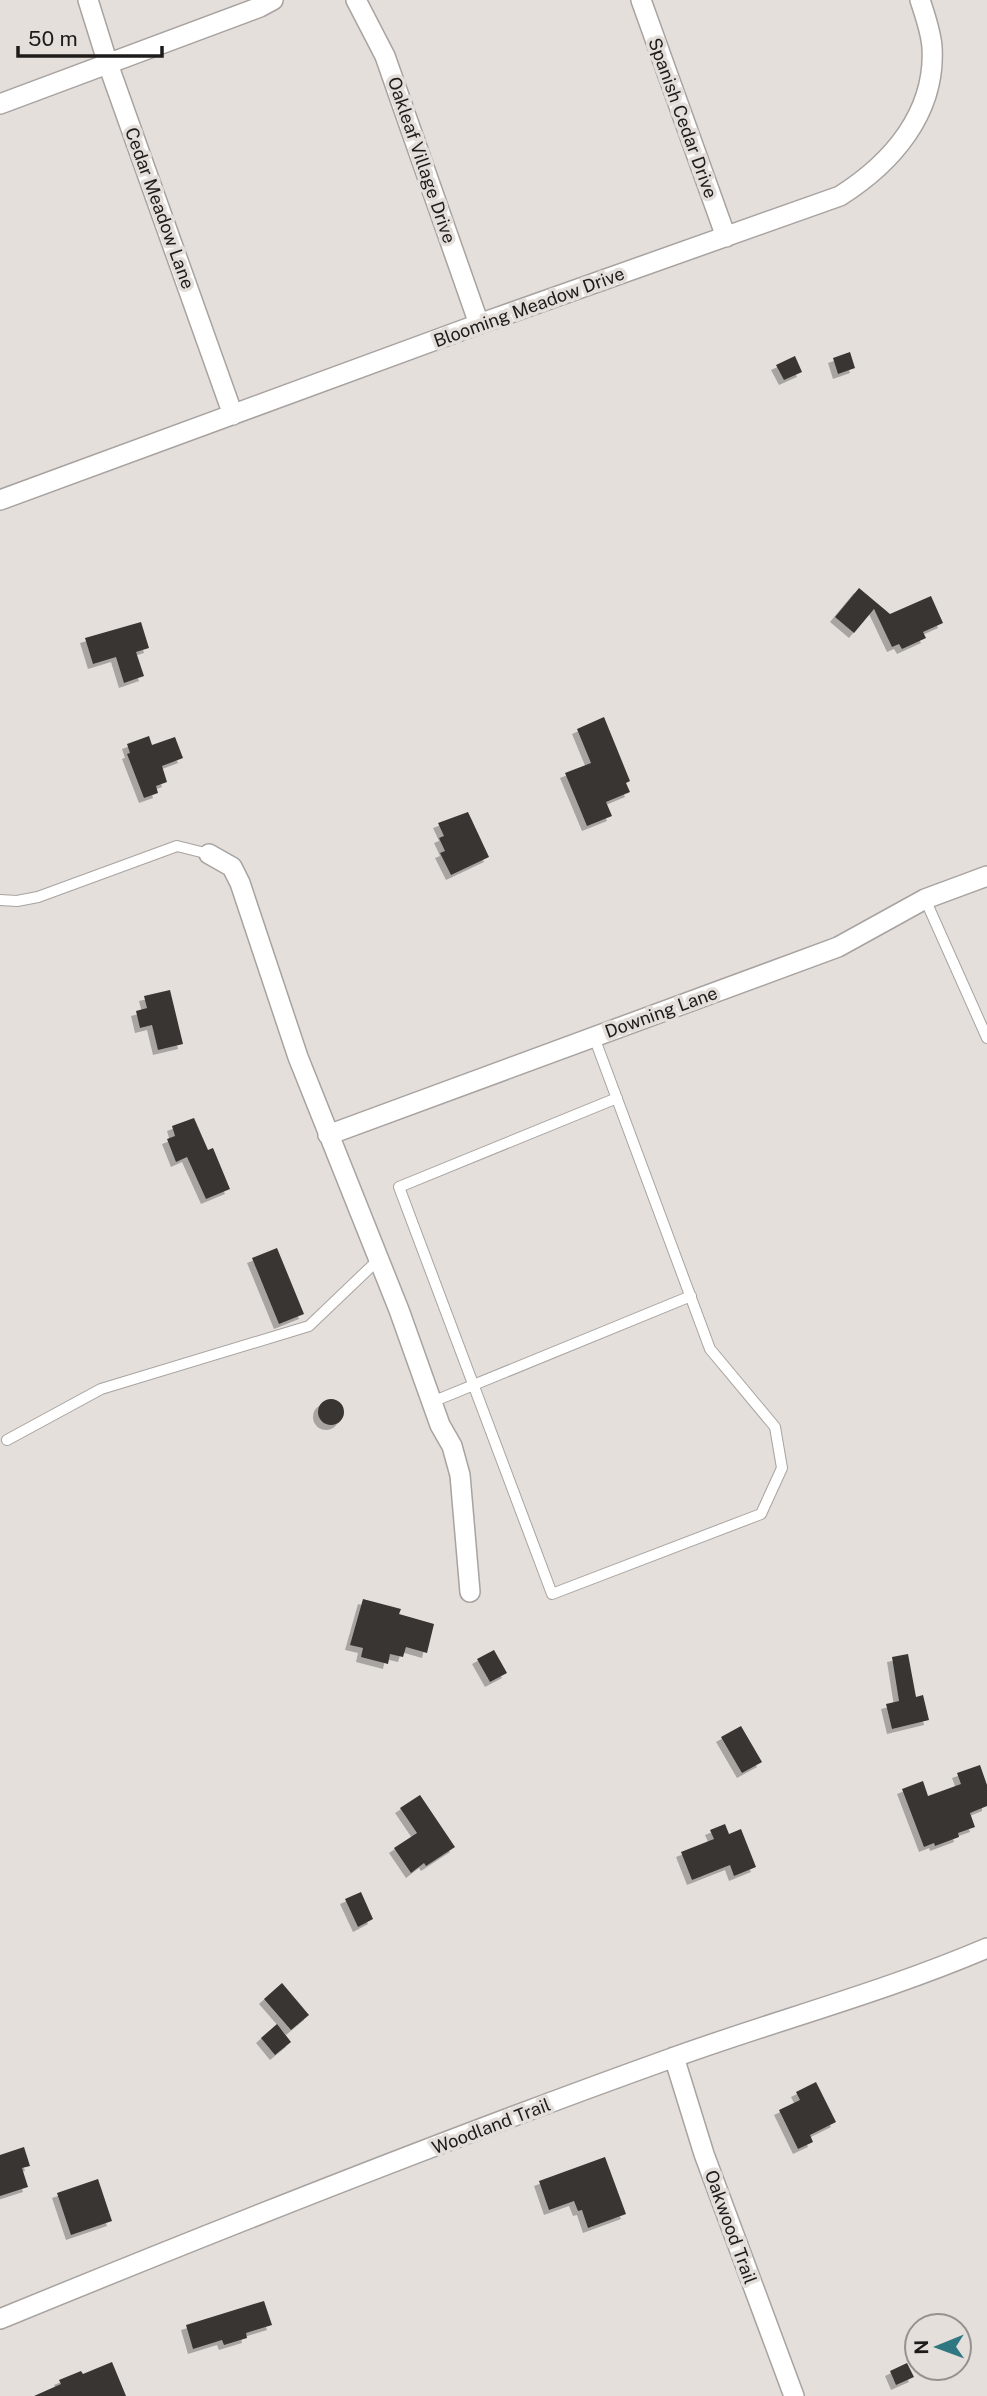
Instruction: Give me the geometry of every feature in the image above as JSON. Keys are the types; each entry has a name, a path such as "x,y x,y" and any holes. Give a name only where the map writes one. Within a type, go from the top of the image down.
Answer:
{"street":[{"name":"Cedar Meadow Lane","path":"88,0 108,64 233,415"},
{"path":"0,104 273,0"},
{"name":"Oakleaf Village Drive","path":"356,0 385,56 480,324"},
{"name":"Spanish Cedar Drive","path":"641,0 726,237"},
{"name":"Blooming Meadow Drive","path":"0,500 480,324 840,196 867,179 895,152 918,116 930,82 932,46 920,0"},
{"path":"209,854 232,867 240,883 298,1057 432,1402 452,1446 460,1475 470,1592"},
{"name":"Downing Lane","path":"328,1135 838,947 925,900 987,876"},
{"name":"Woodland Trail","path":"0,2319 259,2213 674,2057 852,2000 932,1972 987,1948"},
{"name":"Oakwood Trail","path":"674,2057 704,2154 794,2396"}],"lane":[{"path":"0,900 18,901 38,897 177,846 209,854"},
{"path":"925,900 987,1038"},
{"path":"594,1037 617,1098 691,1296 710,1349 775,1427 782,1468 761,1514 552,1594 399,1187 617,1098"},
{"path":"7,1440 101,1389 309,1326 378,1260"},
{"path":"432,1402 691,1296"}],"building":[{"path":"850,352 855,368 838,374 833,358"},
{"path":"795,356 802,372 784,380 776,365"},
{"path":"859,588 890,614 931,596 943,623 923,632 926,638 902,649 899,644 892,647 874,609 854,633 835,617"},
{"path":"141,622 149,648 136,652 144,676 124,683 116,657 93,664 85,638"},
{"path":"604,717 630,781 626,783 630,792 606,802 612,816 587,826 565,773 591,763 577,729"},
{"path":"149,736 152,745 175,737 183,758 162,766 167,782 156,786 158,793 144,798 127,754 130,753 127,744"},
{"path":"468,812 489,857 451,875 440,853 445,851 439,838 444,836 438,823"},
{"path":"170,990 183,1044 158,1050 152,1025 140,1028 136,1011 147,1008 144,996"},
{"path":"194,1118 208,1150 213,1148 230,1189 206,1199 187,1157 176,1162 167,1139 175,1136 172,1126"},
{"path":"277,1248 304,1314 279,1324 252,1258"},
{"path":"331,1399 340,1403 344,1412 340,1421 331,1425 322,1421 318,1412 322,1403"},
{"path":"363,1599 401,1609 399,1614 434,1624 427,1653 406,1647 403,1657 390,1654 388,1664 361,1657 363,1648 350,1645"},
{"path":"494,1650 507,1673 490,1682 477,1659"},
{"path":"908,1654 916,1697 923,1695 929,1720 892,1729 886,1704 899,1701 892,1657"},
{"path":"741,1726 762,1762 742,1773 721,1737"},
{"path":"980,1765 987,1785 987,1806 970,1813 975,1827 958,1833 959,1837 924,1847 902,1789 923,1781 928,1796 961,1784 957,1773"},
{"path":"420,1795 455,1847 411,1873 394,1848 417,1833 400,1808"},
{"path":"725,1824 729,1834 741,1829 756,1867 734,1876 730,1865 692,1880 681,1852 714,1839 710,1830"},
{"path":"361,1892 373,1919 358,1927 345,1899"},
{"path":"282,1983 309,2015 291,2030 264,1999"},
{"path":"277,2024 291,2042 275,2055 261,2038"},
{"path":"816,2082 836,2122 810,2135 813,2142 798,2149 779,2110 800,2100 796,2092"},
{"path":"24,2147 30,2166 22,2168 28,2187 0,2196 0,2155"},
{"path":"605,2157 626,2214 588,2228 582,2210 578,2211 574,2201 549,2210 539,2181"},
{"path":"98,2179 112,2221 71,2235 57,2193"},
{"path":"264,2301 272,2325 246,2333 247,2338 224,2345 222,2340 193,2349 186,2325"},
{"path":"112,2362 126,2396 34,2396 61,2384 59,2380"},
{"path":"903,2365 903,2382 896,2385 890,2371"}]}
